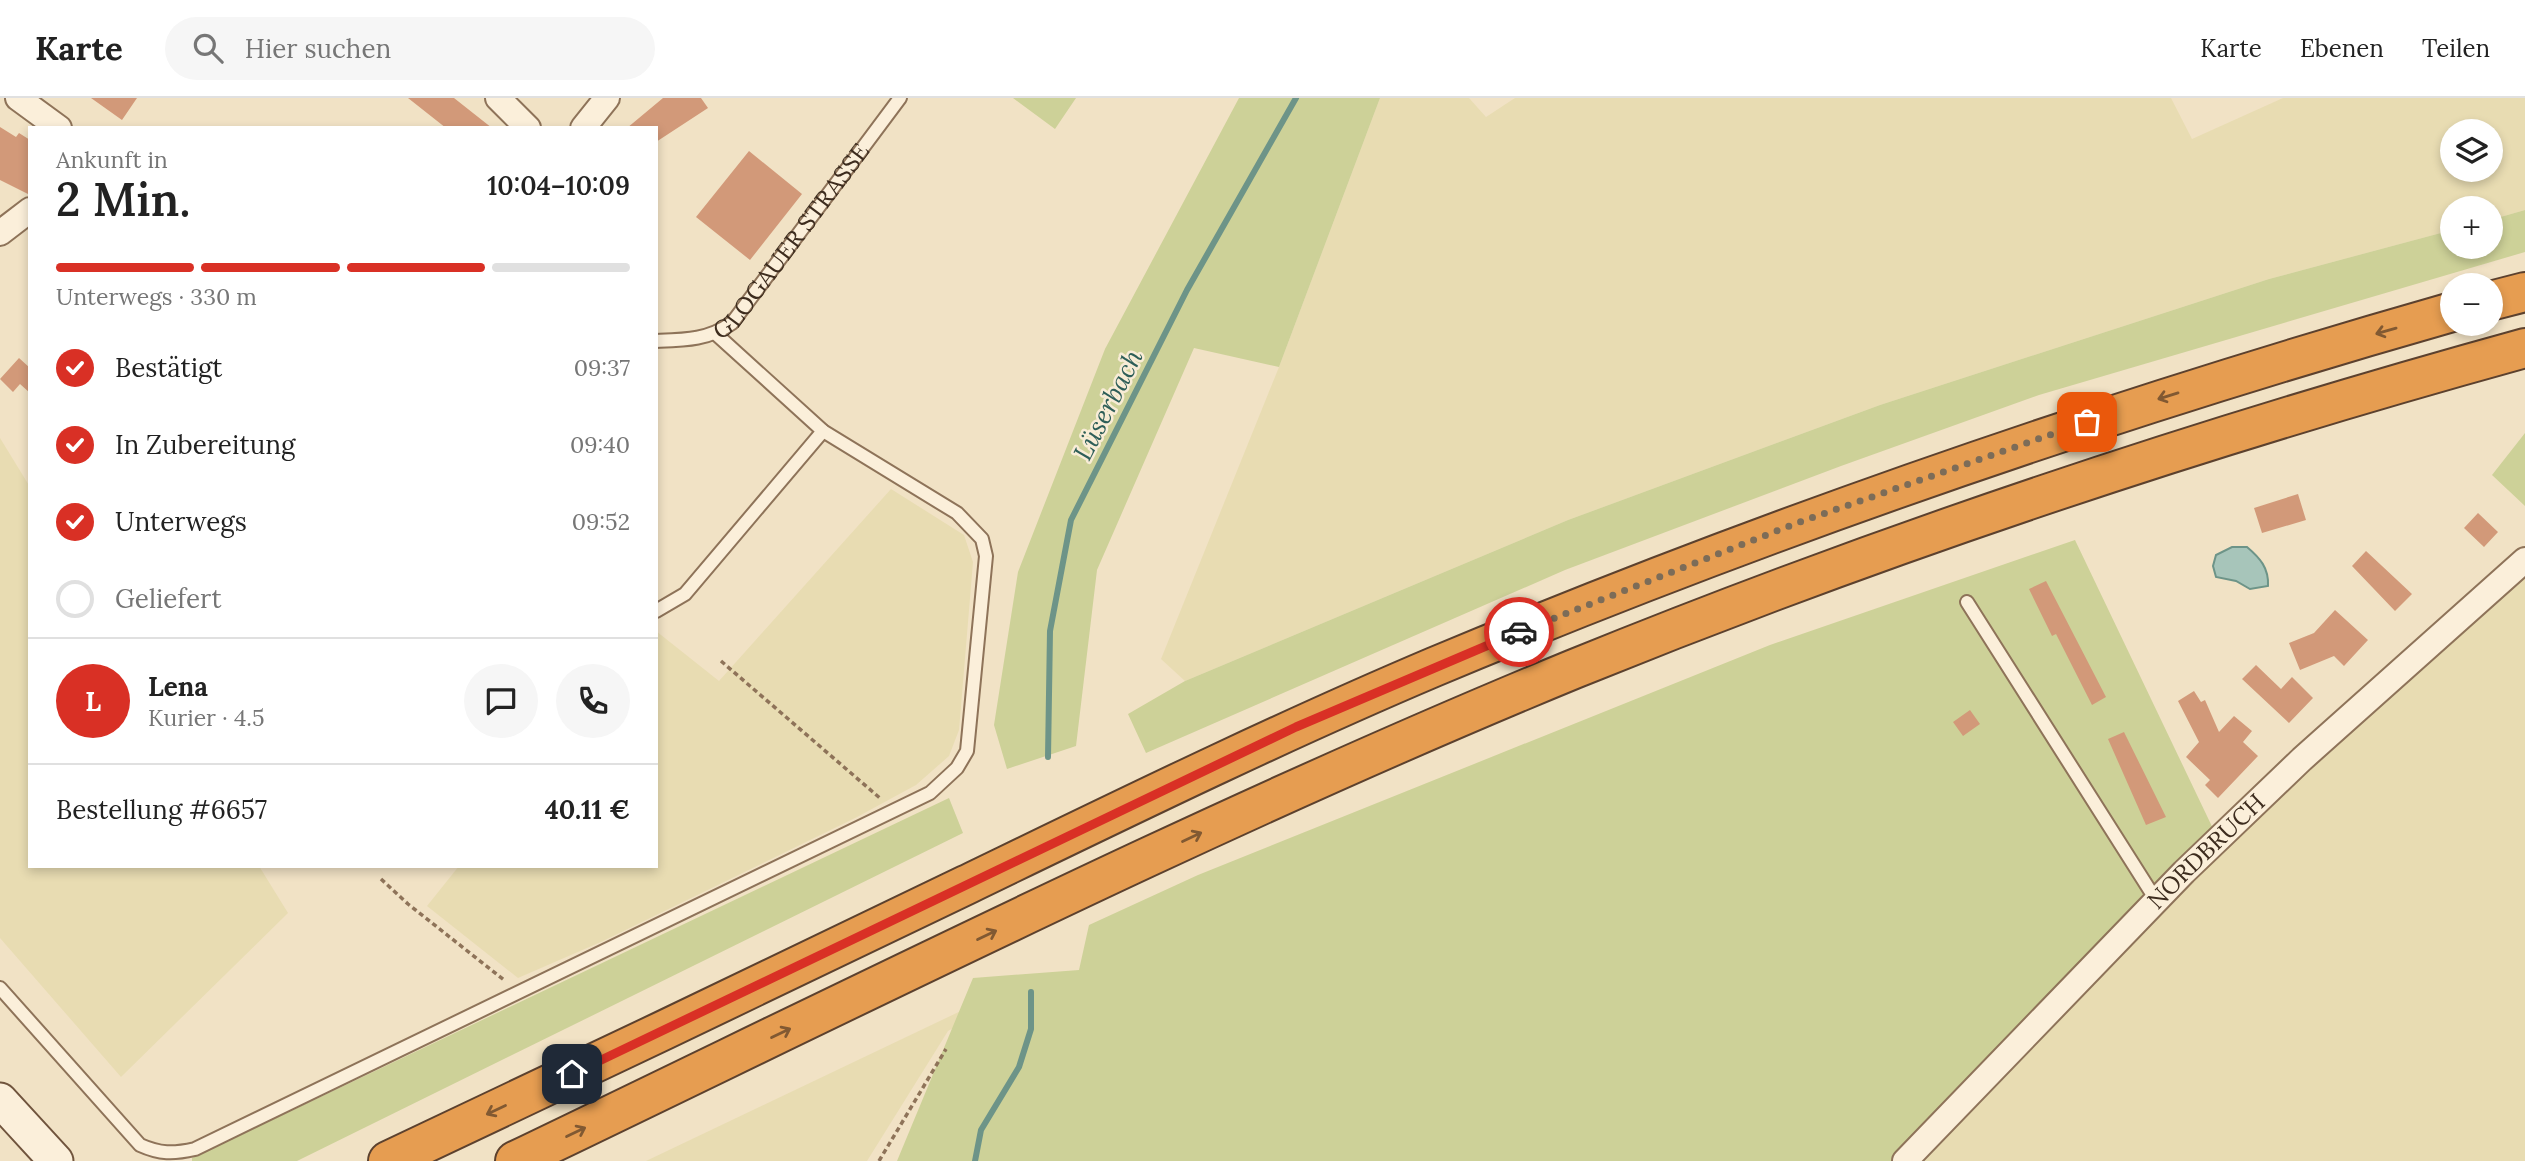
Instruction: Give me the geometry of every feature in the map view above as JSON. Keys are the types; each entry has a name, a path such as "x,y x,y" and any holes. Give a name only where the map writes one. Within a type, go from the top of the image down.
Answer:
{"highway":[{"path":"2503,298 2525,292"},
{"path":"388,1161 1284,733 1553,618 1797,523 2040,438 2271,364 2440,315"},
{"path":"515,1161 1166,849 1320,778 1577,668 1811,577 2052,491 2291,415 2525,348"}],"main road":[{"path":"0,1100 56,1161"}],"street":[{"path":"18,98 56,126"},
{"path":"498,98 526,126"},
{"path":"585,126 607,98"},
{"path":"0,233 28,212"},
{"name":"NORDBRUCH","path":"1905,1161 2156,900 2302,759 2525,560"}],"lane":[{"name":"GLOGAUER STRASSE","path":"658,341 695,339 716,334 732,323 900,98"},
{"path":"0,988 140,1145 158,1153 173,1154 195,1149 930,793 957,768 967,751 986,556 982,539 957,513 822,432 716,334"},
{"path":"658,610 685,594 822,432"},
{"path":"1967,602 2156,900"}],"path":[{"path":"721,661 894,811"},
{"path":"381,880 520,992"},
{"path":"879,1161 946,1049"}],"shaded area":[{"path":"1380,98 1469,98 1486,117 1515,98 2171,98 2192,139 2283,98 2525,98 2525,210 2503,216 2503,196 2440,196 2440,233 2269,279 1880,405 1568,520 1185,681 1161,659 1279,367"},
{"path":"0,438 28,484 28,868 260,868 288,913 121,1077 0,938"},
{"path":"891,489 964,535 973,562 959,730 949,756 916,785 857,817 603,941 518,978 427,906 457,868 658,868 658,633 719,681"},
{"path":"2525,560 2525,1161 1902,1161 2107,951"},
{"path":"965,1009 966,1021 948,1031 867,1161 646,1161"}],"green space":[{"path":"1013,98 1076,98 1055,129"},
{"path":"1239,98 1380,98 1279,367 1194,348 1097,570 1076,746 1007,769 994,725 1018,572 1105,349"},
{"path":"2525,210 2525,252 2503,258 2503,216"},
{"path":"2440,233 2440,259 2501,259 2454,273 2440,273 2440,277 2039,395 1841,466 1565,570 1146,753 1128,714 1185,681 1568,520 1880,405 2269,279"},
{"path":"2525,433 2525,506 2492,475"},
{"path":"2075,540 2218,839 1900,1161 897,1161 973,978 1079,970 1089,925 1198,875 1770,645"},
{"path":"949,798 963,833 297,1161 192,1161 192,1158"}],"water":[{"path":"2232,547 2247,547 2256,555 2265,569 2268,586 2250,589 2236,581 2216,577 2213,566 2216,555"}],"building":[{"path":"91,98 137,98 122,120"},
{"path":"408,98 454,98 489,126 443,126"},
{"path":"663,98 701,98 708,108 658,141 658,126 629,126"},
{"path":"0,127 16,137 19,133 28,139 28,194 0,180"},
{"path":"749,151 802,194 750,260 696,217"},
{"path":"19,358 28,366 28,391 20,384 13,392 0,379"},
{"path":"2298,494 2306,520 2262,533 2254,508"},
{"path":"2478,513 2498,532 2484,547 2464,528"},
{"path":"2366,551 2412,594 2395,611 2352,566"},
{"path":"2046,581 2106,697 2092,705 2056,634 2052,636 2029,589"},
{"path":"2335,610 2368,640 2344,666 2334,656 2300,670 2289,643 2314,633"},
{"path":"2256,665 2281,689 2292,677 2313,698 2289,723 2242,679"},
{"path":"2194,691 2201,702 2205,700 2219,732 2234,716 2252,731 2243,742 2258,756 2218,798 2205,785 2210,780 2186,757 2199,742 2178,701"},
{"path":"1970,710 1980,724 1963,736 1953,722"},
{"path":"2124,732 2166,817 2146,825 2108,739"}],"waterway":[{"name":"Lüserbach","path":"1048,757 1050,631 1071,520 1187,290 1296,98"},
{"name":"Lüserbach","path":"975,1161 981,1130 1019,1067 1031,1029 1031,992"}],"way so far":[{"path":"1519,632 1797,523 2087,422"}],"route":[{"path":"572,1074 1296,727 1519,632"}]}
